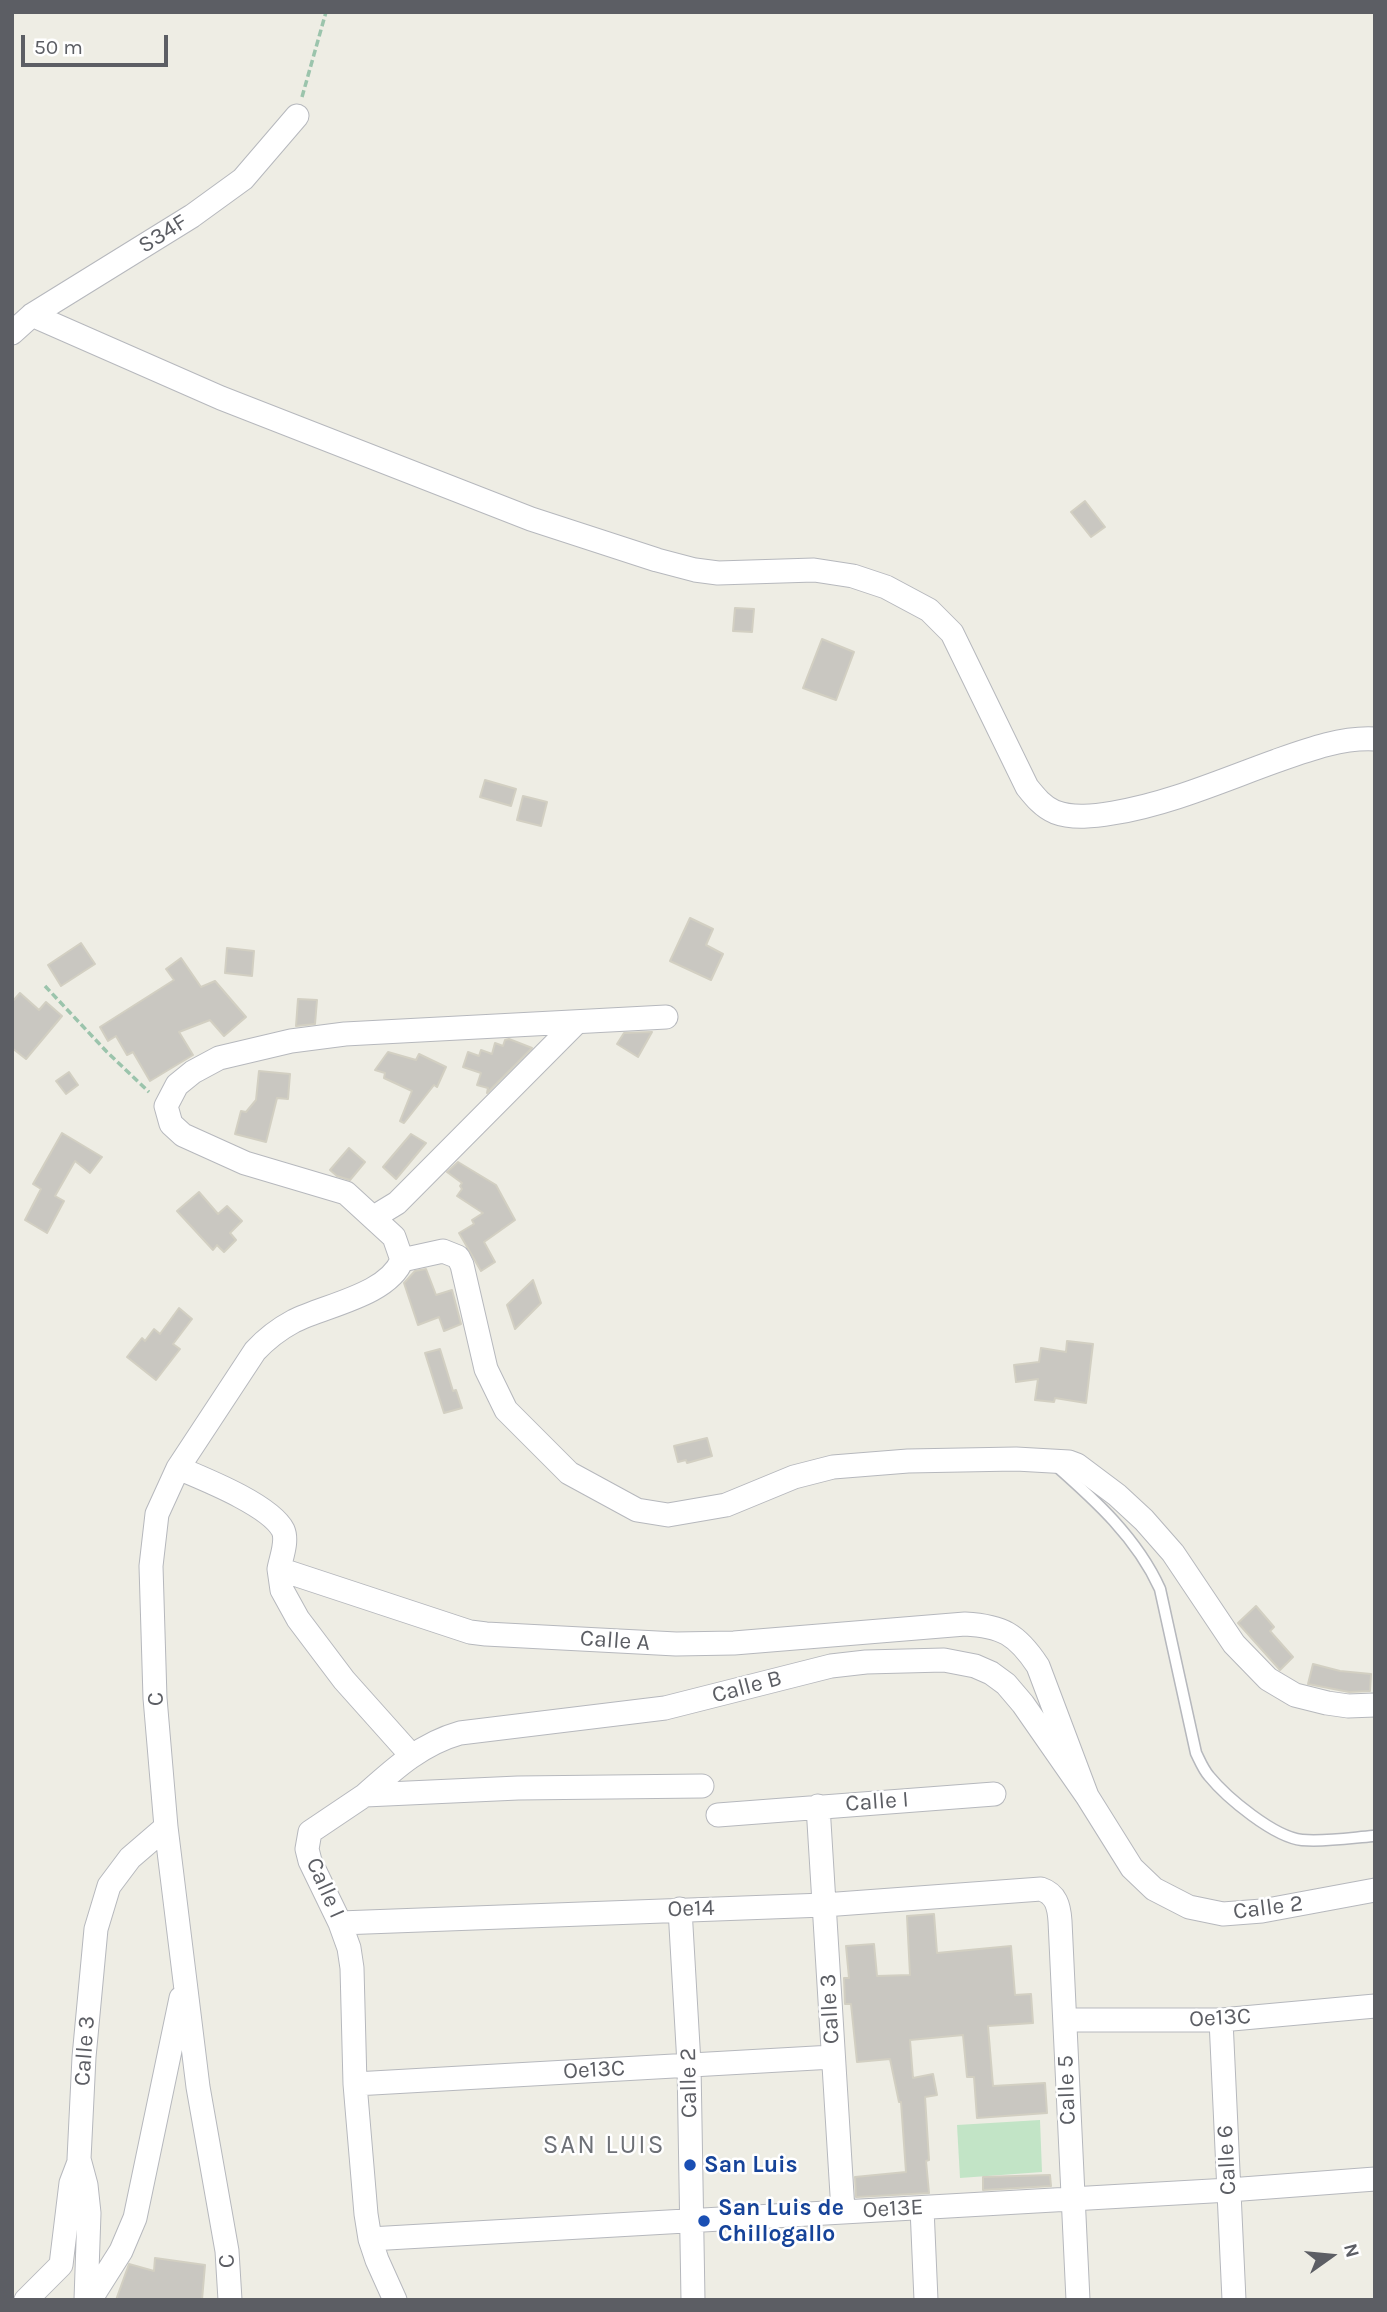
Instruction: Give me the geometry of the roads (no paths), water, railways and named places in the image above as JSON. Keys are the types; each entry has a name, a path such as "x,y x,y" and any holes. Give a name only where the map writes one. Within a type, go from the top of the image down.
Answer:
{"street":[{"name":"S34F","path":"12,333 32,315 192,216 243,179 297,116"},
{"path":"32,315 221,398 531,519 657,560 718,573 814,570 853,576 886,587 929,610 952,633 1027,788 1053,812 1069,816 1098,816 1128,811 1310,749 1375,739"},
{"path":"666,1017 345,1034 291,1041 219,1058 192,1072 177,1085 166,1106 171,1124 183,1135 245,1163 346,1194 394,1237 402,1260 443,1251 458,1257 486,1369 506,1410 569,1473 637,1510 668,1516 726,1505 794,1477 834,1467 908,1461 1049,1460 1077,1465 1117,1495 1173,1553 1234,1644 1268,1679 1295,1695 1326,1703 1348,1706 1375,1705"},
{"path":"374,1217 397,1203 577,1021"},
{"name":"C","path":"230,2300 227,2251 198,2087 166,1827 155,1698 151,1566 157,1514 178,1468 242,1368 269,1336 296,1320 378,1287 391,1277 402,1260"},
{"path":"178,1468 223,1487 276,1521 284,1538 279,1569 282,1590 298,1619 344,1680 411,1755"},
{"name":"Calle A","path":"279,1569 470,1632 485,1634 676,1644 734,1643 965,1624 998,1628 1014,1636 1038,1665 1087,1796"},
{"name":"Calle B","path":"365,1795 411,1755 460,1733 665,1709 831,1666 866,1662 944,1660 975,1666 1006,1684 1087,1796"},
{"name":"Calle I","path":"395,2300 370,2239 364,2201 355,2084 352,1968 349,1948 340,1923 310,1861 307,1839 314,1827 365,1795 518,1788 702,1786"},
{"name":"Calle I","path":"718,1815 994,1794"},
{"name":"Calle 2","path":"1087,1796 1132,1868 1154,1889 1189,1907 1223,1914 1262,1912 1375,1890"},
{"name":"Calle 3","path":"818,1807 842,2211"},
{"name":"Calle 3","path":"88,2300 89,2213 86,2185 79,2159 84,2057 96,1929 109,1886 130,1858 166,1827"},
{"name":"Oe14","path":"340,1923 824,1905 1041,1889"},
{"name":"Calle 5","path":"1041,1889 1053,1895 1059,1911 1077,2300"},
{"name":"Calle 2","path":"680,1909 689,2064 693,2300"},
{"path":"88,2300 121,2251 135,2218 185,1978"},
{"name":"Oe13C","path":"1065,2020 1221,2020 1375,2006"},
{"name":"Calle 6","path":"1221,2020 1234,2300"},
{"name":"Oe13C","path":"355,2084 833,2057"},
{"path":"26,2300 61,2265 72,2183 79,2159"},
{"name":"Oe13E","path":"370,2239 1229,2190 1375,2179"},
{"path":"922,2208 926,2300"}],"lane":[{"path":"1049,1460 1093,1498 1123,1531 1153,1574 1160,1588 1196,1752 1207,1774 1221,1790 1269,1826 1294,1838 1316,1840 1373,1836"}],"place":[{"name":"San Luis","path":"690,2165"},
{"name":"San Luis de Chillogallo","path":"704,2221"}],"district":[{"name":"SAN LUIS","path":"604,2146"}]}
